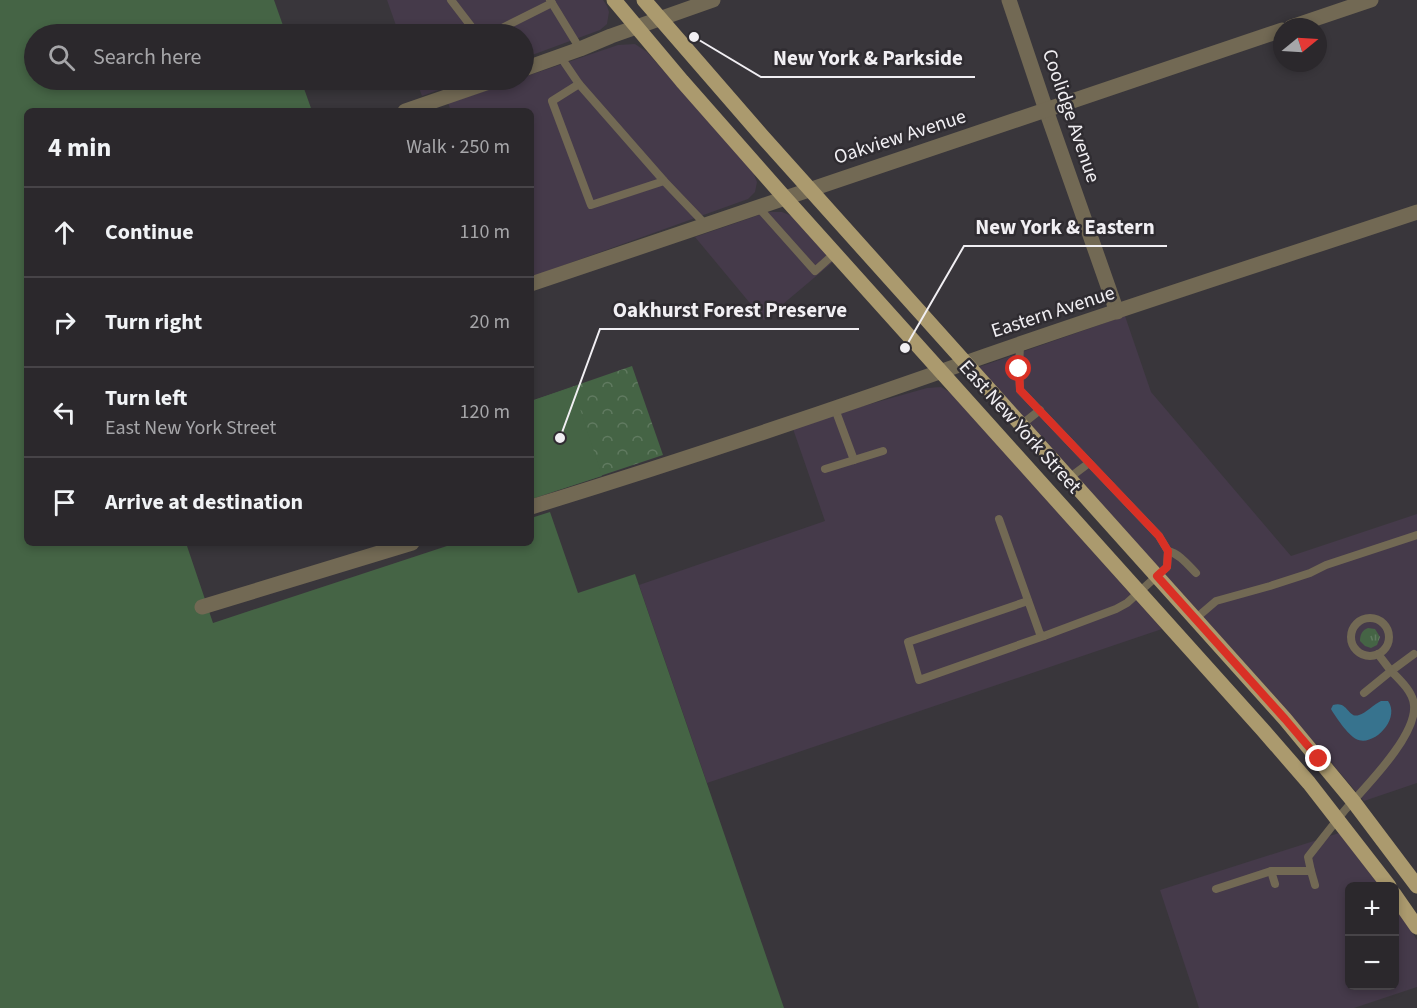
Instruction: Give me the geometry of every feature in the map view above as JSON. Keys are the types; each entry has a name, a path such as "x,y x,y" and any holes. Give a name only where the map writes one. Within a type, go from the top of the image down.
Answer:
{"main road":[{"name":"East New York Street","path":"614,0 785,198 1262,729 1309,783 1386,882"},
{"name":"East New York Street","path":"644,0 724,93 1285,719 1353,801 1417,886"},
{"path":"1399,900 1417,927"}],"street":[{"path":"534,65 713,0"},
{"name":"Coolidge Avenue","path":"1009,0 1117,312"},
{"path":"1318,18 1371,0"},
{"name":"Oakview Avenue","path":"534,283 1273,33"},
{"path":"414,108 466,90"},
{"name":"Eastern Avenue","path":"534,506 835,409 1417,212"},
{"path":"201,607 402,546"}],"lane":[{"path":"451,0 469,24"},
{"path":"509,24 551,1 580,49"},
{"path":"560,56 579,84 706,225"},
{"path":"579,84 552,101 591,205 664,181"},
{"path":"758,207 815,271 835,253"},
{"path":"1020,345 1020,390 1159,536 1168,551 1167,567 1127,603 1116,609 919,680 908,642 1028,601"},
{"path":"835,409 854,460"},
{"path":"1021,425 1040,410"},
{"path":"825,469 883,451"},
{"path":"1069,478 1089,463"},
{"path":"999,519 1040,634 1044,636"},
{"path":"1195,619 1216,601 1280,583 1417,535"},
{"path":"1168,551 1180,556 1196,573"},
{"path":"1373,618 1384,623 1387,628 1389,640 1384,650 1378,654 1373,656 1362,653 1353,645 1353,628 1361,620 1373,618"},
{"path":"1315,885 1308,857 1353,801 1374,779 1406,735 1413,719 1414,703 1404,683 1378,654"},
{"path":"1364,693 1414,654"},
{"path":"1216,889 1271,871 1311,871"},
{"path":"1271,871 1275,884"}],"shaded area":[{"path":"387,0 603,0 609,12 607,24 600,30 534,54 534,24 395,24"},
{"path":"635,44 647,52 753,172 757,182 755,192 748,199 534,276 534,108 450,108 448,103 488,90 534,90 534,74 618,45"},
{"path":"420,90 438,90 422,96"},
{"path":"768,212 782,212 792,216 833,262 764,320 695,237"},
{"path":"1125,316 1151,392 1291,556 1417,514 1417,783 1364,801 1288,712 979,367"},
{"path":"941,387 951,393 1162,629 707,783 639,585 825,521 792,426 927,388"},
{"path":"1339,833 1377,882 1345,882 1345,990 1399,990 1399,911 1417,940 1417,987 1354,1008 1199,1008 1160,890"}],"green space":[{"path":"0,0 274,0 282,24 24,24 24,90 305,90 311,108 24,108 24,546 187,546 213,623 447,546 534,546 534,517 550,512 578,593 635,574 784,1008 0,1008"},
{"path":"632,366 663,455 534,498 534,400"},
{"path":"573,387 602,476 534,498 534,400"},
{"path":"1368,628 1375,629 1380,637 1377,645 1371,648 1360,641 1362,633"}],"water":[{"path":"1381,701 1388,701 1391,708 1388,723 1377,736 1363,741 1349,734 1331,709 1333,705 1342,705 1355,716"}],"place":[{"name":"New York & Parkside","path":"694,37"},
{"name":"New York & Eastern","path":"905,348"},
{"name":"Oakhurst Forest Preserve","path":"560,438"}],"route":[{"path":"1019,369 1020,390 1159,536 1168,551 1167,567 1157,576 1319,759"}]}
